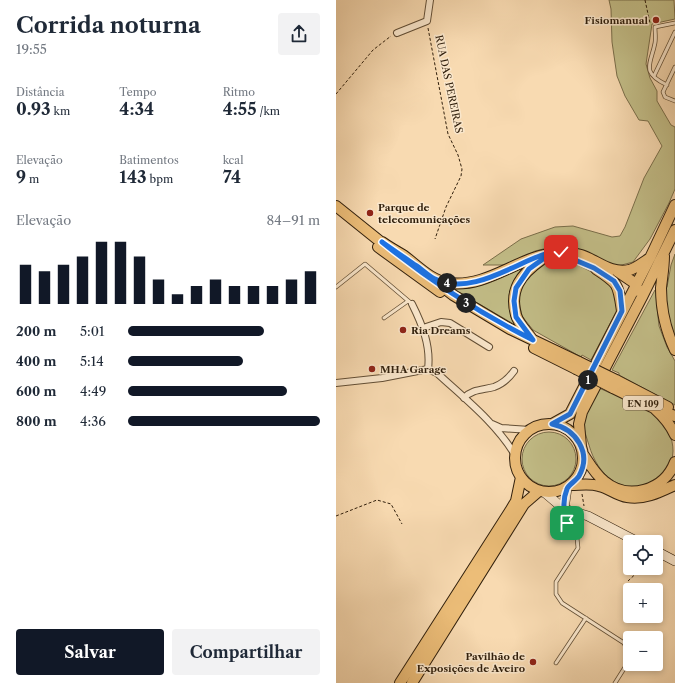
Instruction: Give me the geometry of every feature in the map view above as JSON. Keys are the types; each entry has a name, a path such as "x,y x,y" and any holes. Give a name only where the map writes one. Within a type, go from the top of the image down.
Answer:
{"main road":[{"path":"675,204 650,258 570,414 552,424 537,426 530,430 520,441 515,455 515,463 521,477 526,483 542,492 553,493 569,487 592,484 627,497 638,498 651,496 675,485"},
{"name":"EN 109","path":"336,206 402,259 453,294 510,329 577,365"},
{"name":"EN 109","path":"336,213 408,270 450,299 508,334 675,410"},
{"path":"569,487 579,476 582,469 582,450 579,424 582,412 675,230"},
{"path":"382,242 403,255 435,279 448,283 463,284 493,276 544,254 561,252 580,254 608,269 617,271 629,270 650,258"},
{"path":"665,252 661,288 663,312 668,333 675,350"},
{"path":"533,340 516,317 514,301 516,288 529,269 543,259 558,257 575,260 594,268 614,281 620,291 622,311"},
{"path":"617,271 636,284 638,291 635,308"},
{"name":"EN 109","path":"615,384 652,407 675,416"},
{"path":"652,407 664,417 672,427 675,435"},
{"path":"552,424 567,429 578,440 582,450 599,476 605,482 621,489 632,491 645,490 656,486 666,479 675,462"},
{"path":"400,683 516,501 521,477"},
{"path":"412,683 524,504 542,492"}],"street":[{"path":"397,33 427,21 430,0"},
{"path":"410,302 423,328 428,349 428,369"},
{"path":"423,328 441,322 450,323 489,347"},
{"path":"336,382 405,374 428,369 437,373 491,424 506,440 515,455"},
{"path":"464,398 468,394 477,390 494,386 504,381 514,371"},
{"path":"491,424 501,428 530,430"},
{"path":"564,509 569,487"},
{"path":"542,492 564,509 588,516 625,535"},
{"path":"663,555 675,561"}],"lane":[{"path":"667,85 650,72 649,66 656,42 655,27 675,23"},
{"path":"654,76 675,32"},
{"path":"675,67 663,92 665,96 675,101"},
{"path":"336,287 365,264 410,302 384,318"},
{"path":"564,509 567,523 577,538 578,548 556,582 556,594 562,603 624,643 629,655 627,664 615,683"},
{"path":"556,663 586,618"}],"path":[{"path":"645,0 650,23 655,27"},
{"name":"RUA DAS PEREIRAS","path":"427,21 448,134 458,154 462,169 461,176 446,207 435,239"},
{"path":"336,94 373,50 389,37 397,33"},
{"path":"581,489 584,511"},
{"path":"336,516 377,500 391,504 402,524"},
{"path":"628,582 635,575"}],"shaded area":[{"path":"609,0 674,0 675,19 652,24 646,64 650,78 657,91 657,101 671,125 675,127 675,189 669,203 650,239 633,262 618,266 574,248 552,247 535,251 507,265 483,265 521,239 555,227 573,226 612,237 620,236 625,227 644,178 662,146 648,121 639,120 625,96 617,76 612,42 611,9"},
{"path":"675,254 675,342 670,333 664,291 667,287 671,265"},
{"path":"549,261 563,261 578,265 597,275 613,287 617,310 591,360 582,355 581,357 533,330 522,316 519,302 520,292 524,281 538,265"},
{"path":"528,263 515,279 510,293 517,326 450,287"},
{"path":"655,290 657,290 659,326 667,347 675,361 675,405 612,370"},
{"path":"599,388 610,393 611,391 651,412 663,423 671,437 673,446 672,461 666,472 643,485 632,487 613,481 598,466 589,445 584,424 588,410"},
{"path":"549,432 559,434 568,440 574,449 576,459 574,469 568,478 559,484 549,486 539,484 530,478 524,469 522,459 524,449 530,440 539,434"}],"place":[{"name":"Fisiomanual","path":"656,20"},
{"name":"Parque de telecomunicações","path":"370,213"},
{"name":"Ria Dreams","path":"403,330"},
{"name":"MHA Garage","path":"372,369"},
{"name":"Pavilhão de Exposições de Aveiro","path":"533,662"}],"route":[{"path":"561,252 544,254 493,276 463,284 448,283 435,279 403,255 382,242 402,259 453,294 510,329 533,340 516,317 514,301 516,288 529,269 543,259 558,257 575,260 594,268 614,281 620,291 622,311 570,414 564,419 552,424 567,429 573,434 581,446 583,454 582,469 579,476 567,488 564,509 567,523"}]}
